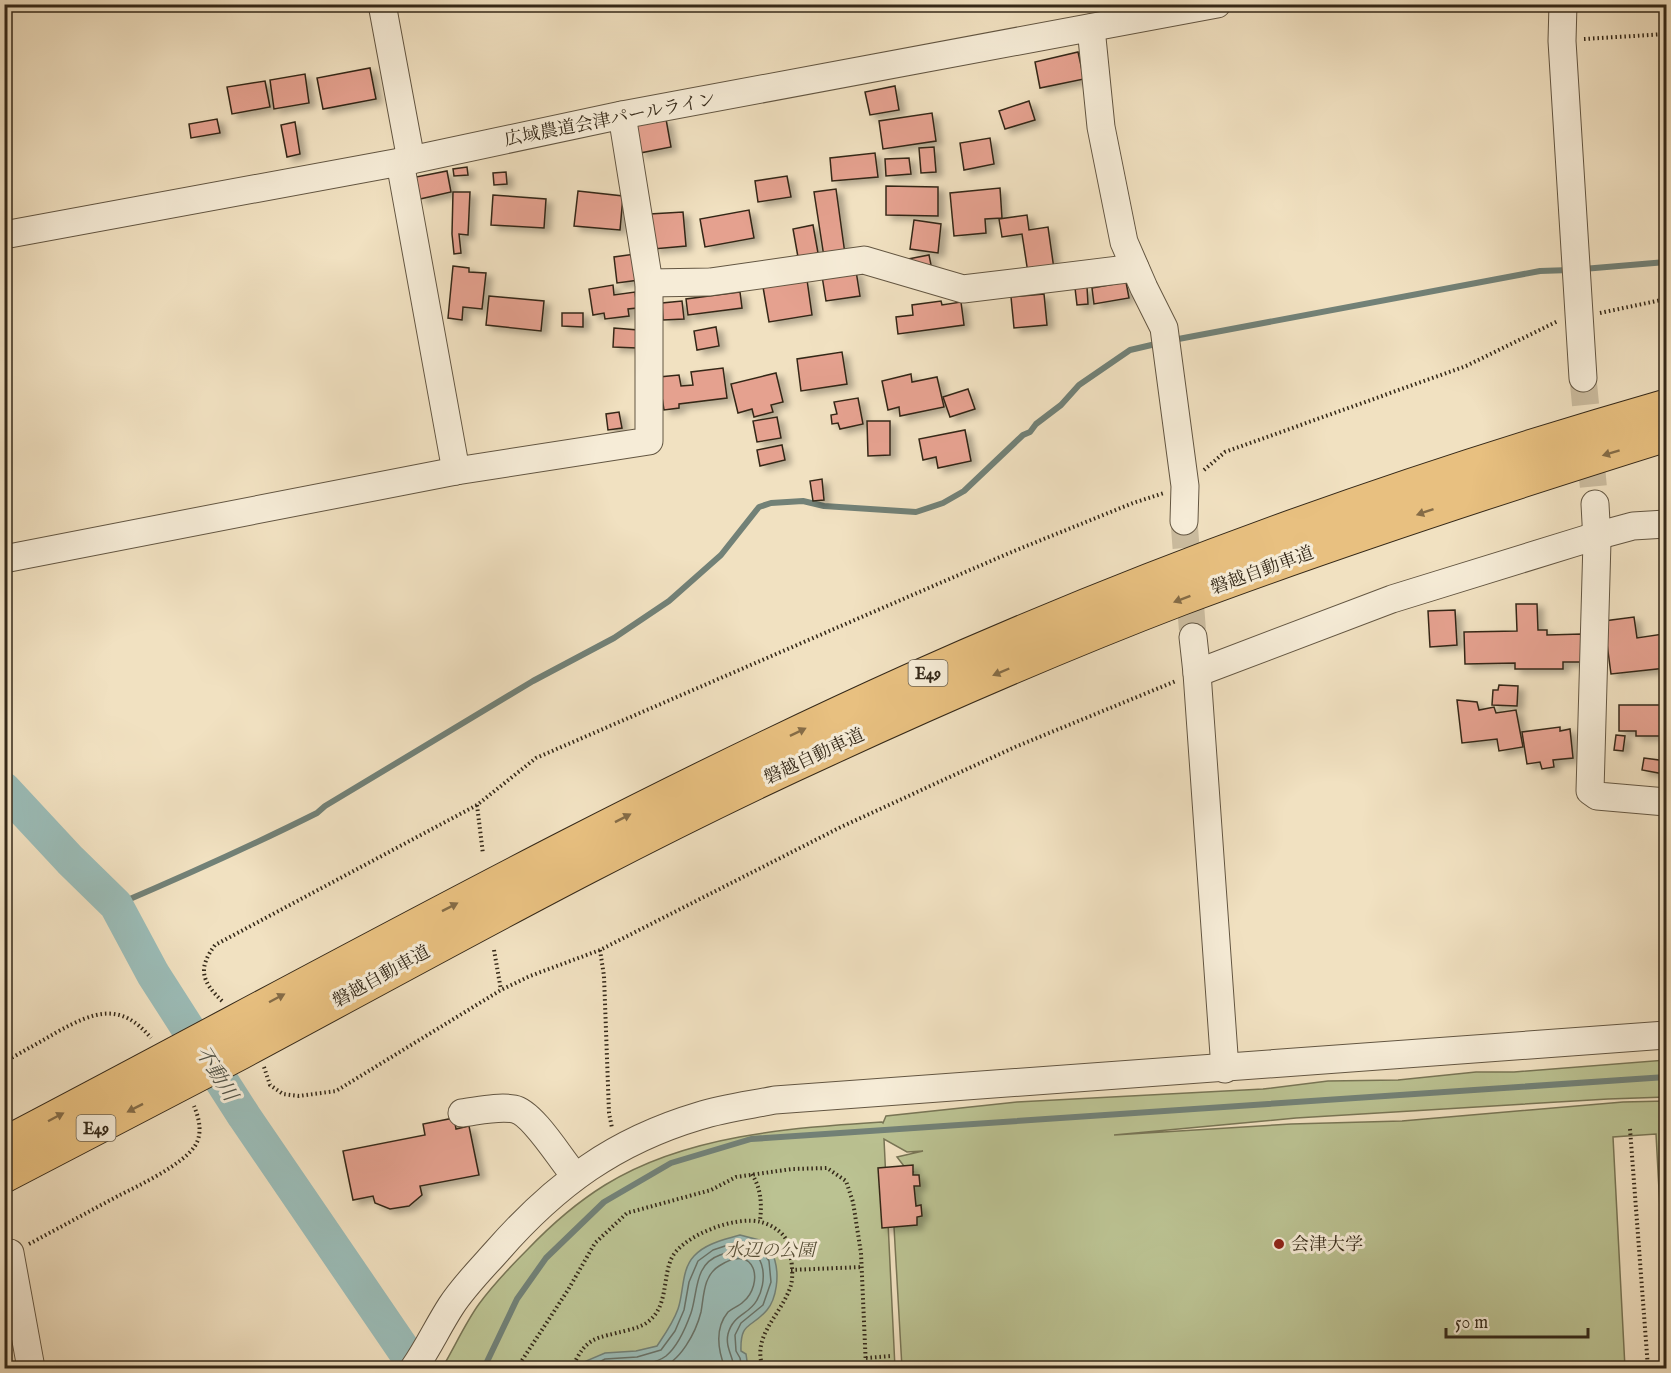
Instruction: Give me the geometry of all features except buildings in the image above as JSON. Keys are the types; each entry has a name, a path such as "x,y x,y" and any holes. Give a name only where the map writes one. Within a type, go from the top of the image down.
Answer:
{"highway":[{"name":"磐越自動車道","path":"4,1176 176,1070 239,1036 436,914 668,795 812,726 1014,636 1166,574 1310,520 1564,435 1666,406"},
{"name":"磐越自動車道","path":"239,1036 448,939 670,825 822,752 1015,666 1179,600 1319,549 1442,506 1666,435"},
{"name":"磐越自動車道","path":"4,1144 176,1070"}],"street":[{"path":"382,4 405,161 456,471"},
{"name":"広域農道会津パールライン","path":"4,235 405,161 622,115 1216,4"},
{"path":"1563,4 1563,41 1583,378"},
{"path":"1092,28 1101,127 1124,242 1164,328 1170,359 1185,486 1184,521"},
{"path":"4,559 456,471 649,441 650,283 622,115"},
{"path":"650,283 710,282 864,260 963,290 1135,268"},
{"path":"1595,504 1590,790 1597,796 1666,802"},
{"path":"1197,673 1392,599 1596,536 1633,526 1666,524"},
{"path":"1193,637 1225,1068"},
{"path":"414,1368 451,1305 511,1235 548,1198 617,1149 656,1131 702,1115 775,1100 1666,1035"},
{"path":"462,1113 485,1109 515,1108 527,1116 568,1167"},
{"path":"10,1253 31,1368"}],"path":[{"path":"1563,41 1666,34"},
{"path":"1197,673 1015,747 841,827 600,950 530,976 501,990 336,1091 299,1096 283,1094 270,1085 204,977 205,959 215,945 477,805 536,758 1014,551 1133,503 1185,486 1225,452 1466,366 1580,311 1666,299"},
{"path":"477,805 483,854"},
{"path":"494,950 501,990"},
{"path":"600,950 609,1113 617,1149"},
{"path":"4,1062 93,1014 111,1012 126,1016 142,1027 176,1070 198,1114 200,1132 195,1146 179,1161 155,1177 10,1253"},
{"path":"1630,1129 1648,1368"},
{"path":"517,1368 568,1290 595,1243 627,1213 711,1190 736,1177 792,1169 827,1167 846,1181 853,1202 862,1267 866,1368"},
{"path":"752,1174 760,1187 760,1221"},
{"path":"572,1368 584,1348 595,1338 641,1326 651,1320 663,1299 669,1262 673,1254 683,1245 723,1225 738,1221 760,1221 784,1236 788,1243 790,1287 784,1302 767,1327 760,1359 763,1368"},
{"path":"791,1270 862,1267"},
{"path":"866,1358 891,1356"}],"green space":[{"name":"会津大学","path":"1666,1060 1666,1097 1296,1118 1114,1135 1291,1124 1402,1121 1623,1102 1666,1101 1666,1320 1656,1134 1613,1137 1625,1368 902,1368 891,1174 914,1172 907,1170 897,1157 923,1151 907,1152 884,1139 895,1368 448,1368 445,1363 484,1297 515,1262 564,1215 605,1185 636,1168 704,1145 775,1131 883,1123 886,1116 1017,1102 1263,1089 1328,1081 1398,1080 1476,1072 1514,1072"}],"water":[{"path":"740,1235 763,1241 773,1256 777,1273 775,1293 770,1305 742,1335 741,1351 746,1354 748,1368 581,1368 586,1361 605,1353 636,1351 657,1346 676,1314 687,1268 694,1256 710,1245"}],"waterway":[{"path":"1583,269 1666,262"},
{"path":"1173,340 1540,271 1570,270"},
{"path":"116,905 217,861 317,813 325,806 533,681 614,638 669,601 721,555 759,507 771,503 803,501 824,506 916,512 943,503 964,491 1023,435 1030,432 1036,424 1061,405 1079,385 1130,350 1160,343"},
{"name":"不動川","path":"4,789 70,860 116,905 153,974 244,1116 416,1368"},
{"path":"484,1368 517,1299 546,1258 604,1202 671,1163 751,1139 1666,1077"}],"tunnel":[{"path":"1583,378 1595,504"},
{"path":"1184,521 1193,637"}],"place":[{"name":"会津大学","path":"1279,1244"}],"park label":[{"name":"水辺の公園","path":"770,1250"}]}
